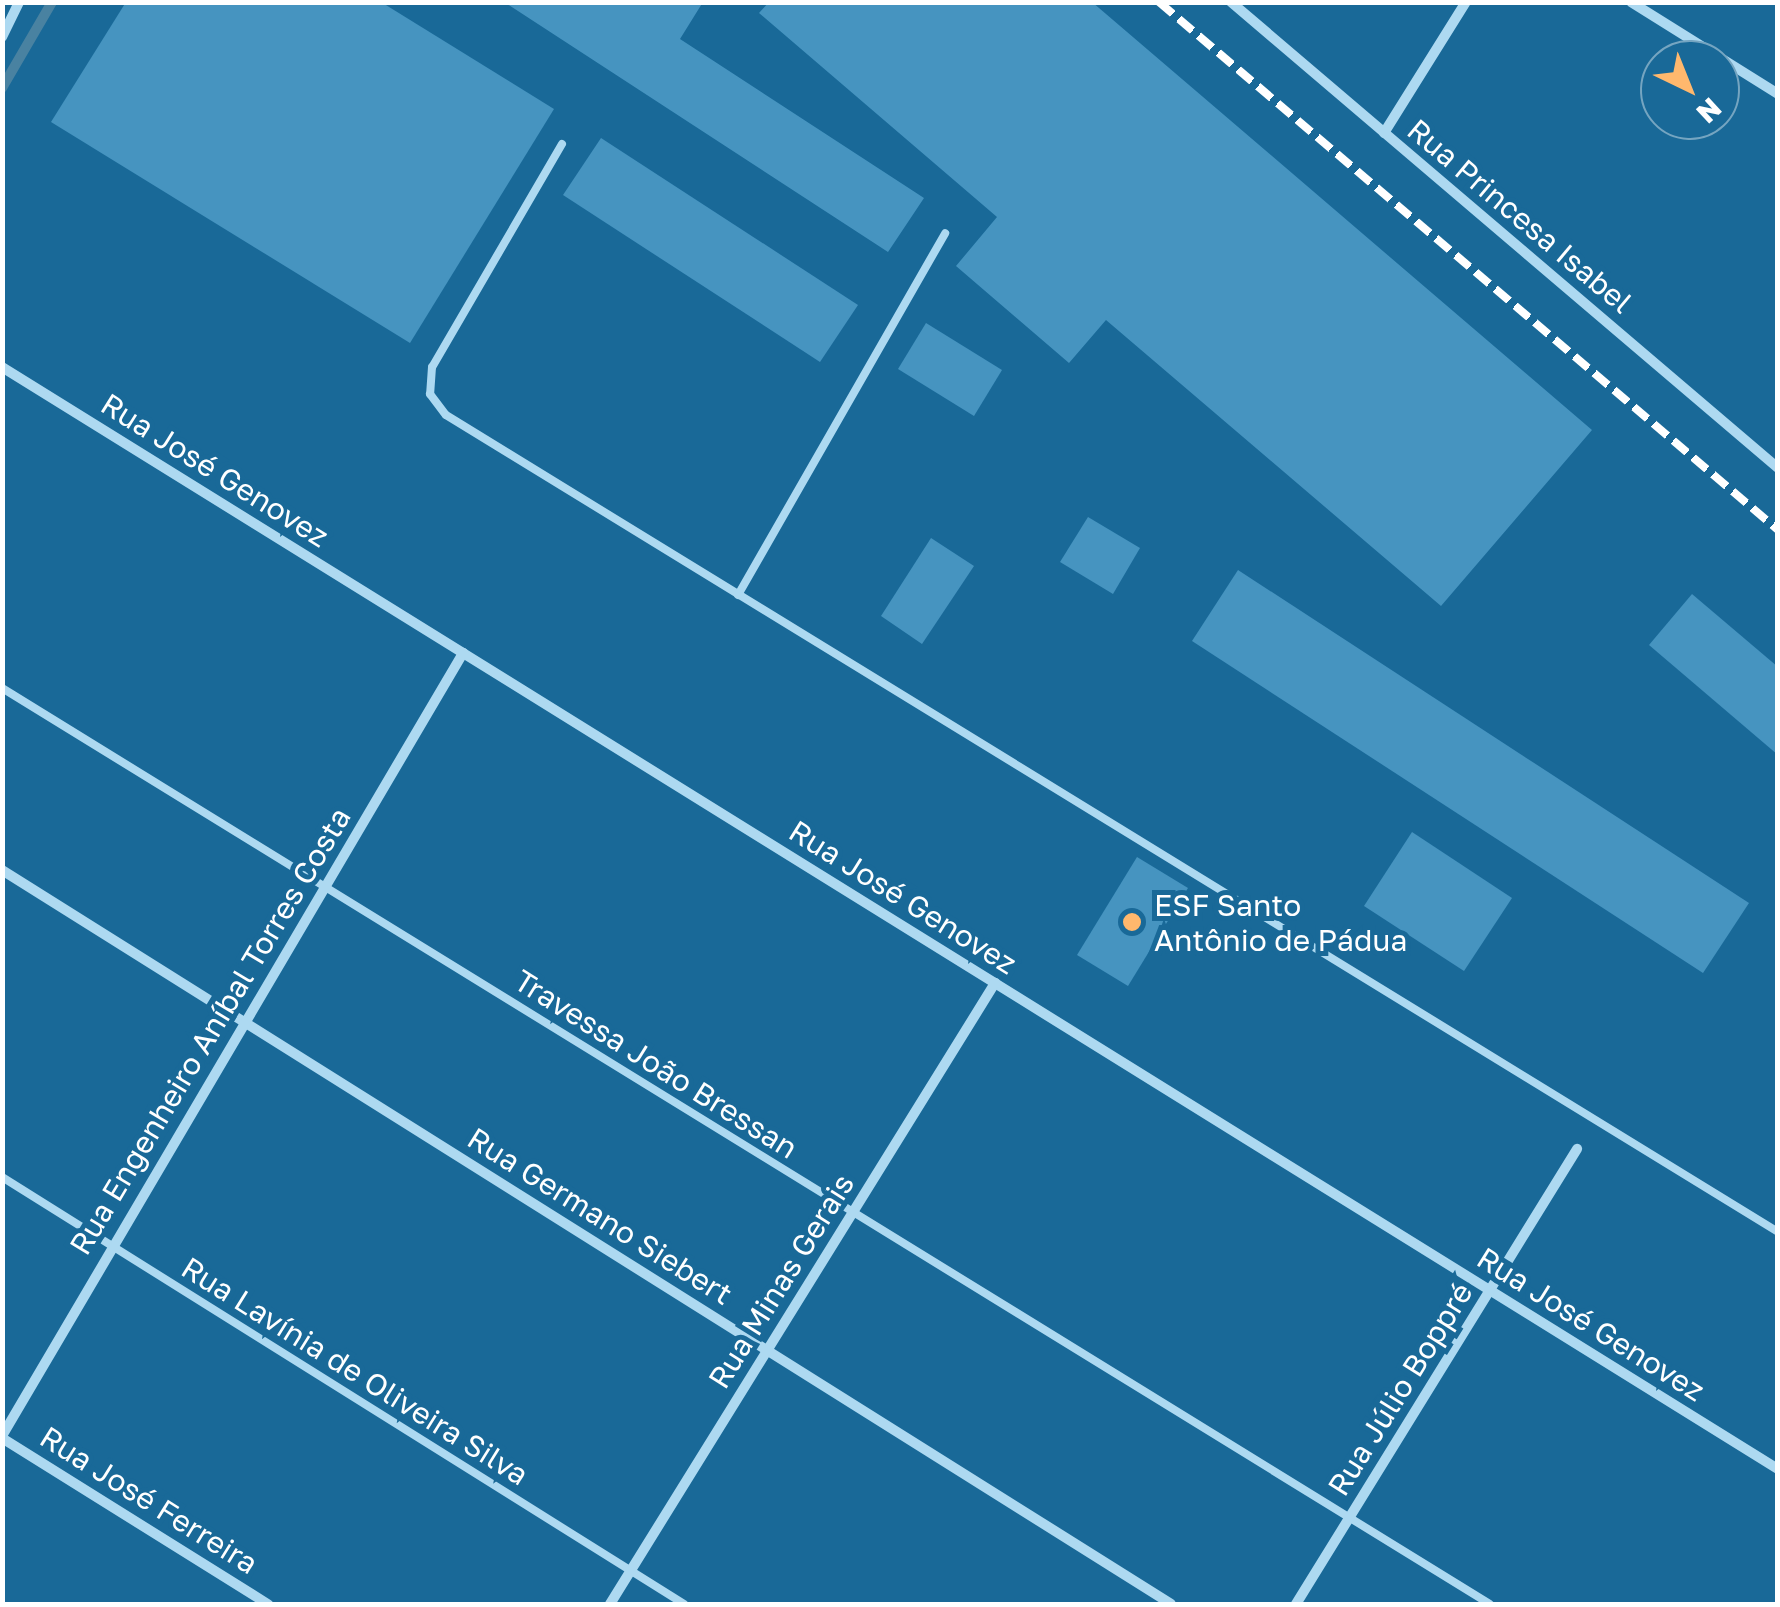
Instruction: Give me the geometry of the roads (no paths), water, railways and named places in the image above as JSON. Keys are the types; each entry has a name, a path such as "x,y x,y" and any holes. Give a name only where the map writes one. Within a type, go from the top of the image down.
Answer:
{"street":[{"path":"2,38 19,2"},
{"name":"Rua Princesa Isabel","path":"1231,2 1778,468"},
{"path":"1384,133 1466,2"},
{"path":"1631,2 1778,94"},
{"name":"Rua José Genovez","path":"2,368 1778,1469"},
{"name":"Rua Engenheiro Aníbal Torres Costa","path":"2,1437 110,1244 463,654"},
{"name":"Rua Germano Siebert","path":"2,870 1171,1604"},
{"name":"Rua Minas Gerais","path":"610,1604 995,983"},
{"name":"Rua Júlio Boppré","path":"1296,1604 1578,1149"},
{"name":"Rua José Ferreira","path":"2,1437 268,1604"}],"lane":[{"path":"562,144 432,367 430,394 446,415 1778,1232"},
{"path":"738,595 946,233"},
{"name":"Travessa João Bressan","path":"2,688 1490,1604"},
{"name":"Rua Lavínia de Oliveira Silva","path":"2,1176 684,1604"}],"waterway":[{"path":"2,88 52,2"}],"railway":[{"path":"1159,2 1778,530"}],"place":[{"name":"ESF Santo Antônio de Pádua","path":"1132,922"}]}
